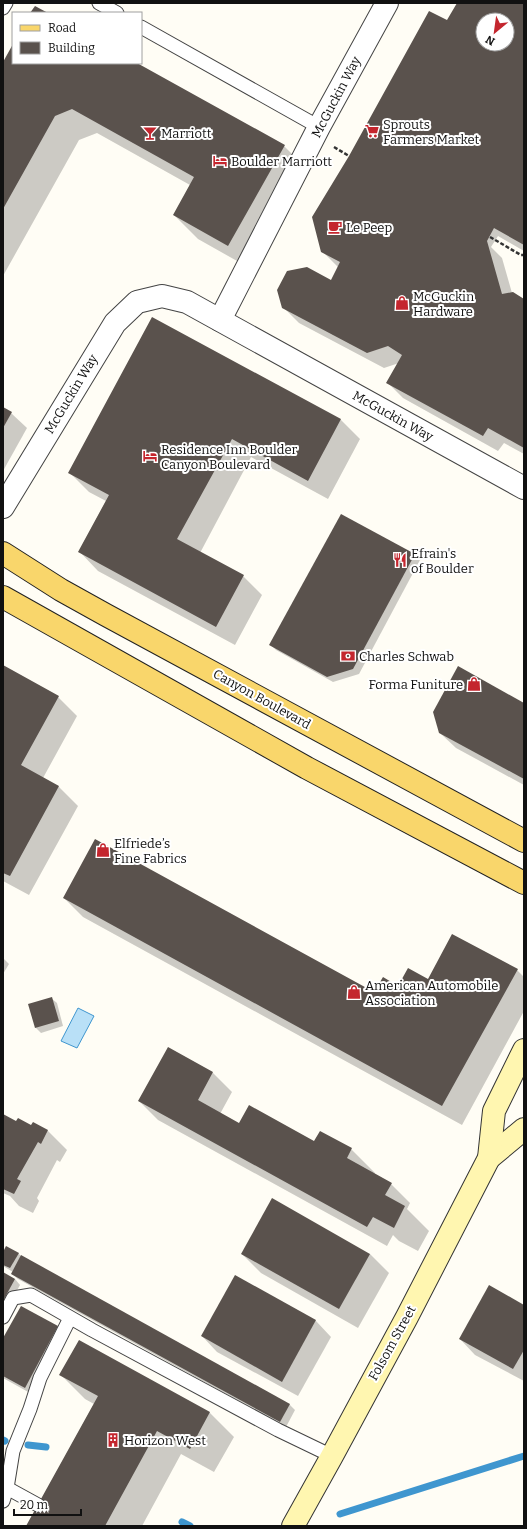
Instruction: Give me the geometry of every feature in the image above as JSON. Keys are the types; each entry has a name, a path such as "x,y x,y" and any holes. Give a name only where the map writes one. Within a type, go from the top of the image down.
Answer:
{"main road":[{"name":"Canyon Boulevard","path":"3,553 61,590 106,615 524,841"},
{"path":"3,597 307,768 524,883"},
{"name":"Folsom Street","path":"292,1526 332,1456 431,1272 489,1158 494,1111 524,1050"},
{"name":"Folsom Street","path":"489,1158 524,1129"}],"street":[{"name":"McGuckin Way","path":"220,320 319,128 387,3"},
{"name":"McGuckin Way","path":"3,507 115,323 137,302 162,296 187,302 524,488"}],"lane":[{"path":"3,8 6,3"},
{"path":"99,3 115,12"},
{"path":"142,28 319,128"},
{"path":"3,1317 13,1298 31,1295 70,1318 278,1430 332,1456"},
{"path":"3,1501 14,1451 40,1378 70,1318"},
{"path":"7,1488 38,1505"}],"path":[{"path":"490,237 521,255 524,255"}],"water":[{"path":"78,1008 94,1016 77,1048 61,1041"}],"building":[{"path":"457,3 524,3 524,245 494,228 487,241 502,294 513,292 524,299 524,448 488,428 483,436 386,383 402,355 388,346 367,353 282,308 277,290 287,271 307,267 331,280 340,262 321,252 312,217 349,156 429,11 447,20"},
{"path":"35,6 46,12 31,12"},
{"name":"Boulder Marriott","path":"12,46 12,64 139,64 285,145 228,246 173,215 194,177 72,109 55,116 3,209 3,62"},
{"name":"Residence Inn Boulder Canyon Boulevard","path":"152,317 341,419 308,481 232,439 177,539 244,575 216,627 78,552 109,495 68,473"},
{"path":"3,407 12,412 3,428"},
{"path":"341,514 415,554 353,669 327,677 269,645"},
{"path":"3,665 59,696 21,765 59,786 10,876 3,873"},
{"path":"458,666 524,703 524,779 439,733 433,712"},
{"path":"95,839 374,992 383,977 398,986 408,968 428,979 452,934 518,969 442,1106 63,898"},
{"path":"52,997 59,1021 35,1028 28,1004"},
{"path":"168,1047 213,1072 198,1100 239,1123 249,1105 314,1141 320,1131 352,1148 347,1158 392,1183 385,1195 405,1206 394,1228 373,1217 367,1227 138,1101"},
{"path":"3,1114 16,1121 18,1118 31,1125 33,1122 48,1130 41,1144 38,1142 17,1179 21,1181 14,1194 3,1189"},
{"path":"272,1198 370,1254 339,1309 241,1254"},
{"path":"6,1246 19,1253 10,1268 3,1265 3,1252"},
{"path":"21,1255 290,1404 280,1422 11,1274"},
{"path":"3,1272 15,1279 3,1301"},
{"path":"235,1275 316,1320 282,1382 201,1336"},
{"path":"489,1285 524,1305 524,1350 513,1369 459,1339"},
{"path":"21,1306 58,1326 25,1388 3,1376 3,1338"},
{"name":"Horizon West","path":"79,1340 210,1412 190,1449 157,1431 105,1526 26,1526 98,1396 59,1375"}],"waterway":[{"path":"28,1445 46,1447"},
{"path":"340,1514 524,1456"},
{"path":"182,1522 190,1526"}],"place":[{"name":"Sprouts Farmers Market","path":"372,131"},
{"name":"Marriott","path":"150,133"},
{"name":"Boulder Marriott","path":"220,161"},
{"name":"Le Peep","path":"335,227"},
{"name":"McGuckin Hardware","path":"402,303"},
{"name":"Residence Inn Boulder Canyon Boulevard","path":"150,456"},
{"name":"Efrain's of Boulder","path":"400,560"},
{"name":"Charles Schwab","path":"348,656"},
{"name":"Forma Funiture","path":"474,684"},
{"name":"Elfriede’s Fine Fabrics","path":"103,850"},
{"name":"American Automobile Association","path":"354,992"},
{"name":"Horizon West","path":"113,1440"}]}
